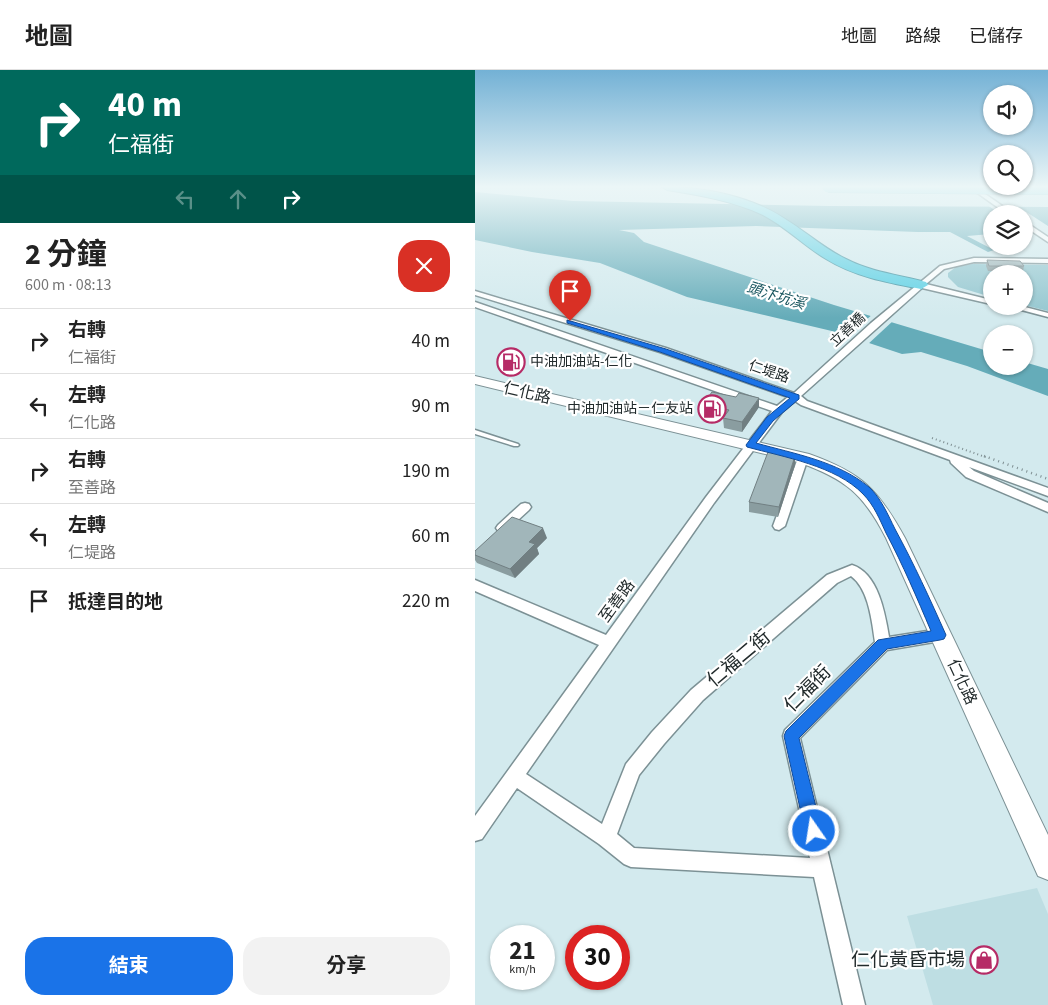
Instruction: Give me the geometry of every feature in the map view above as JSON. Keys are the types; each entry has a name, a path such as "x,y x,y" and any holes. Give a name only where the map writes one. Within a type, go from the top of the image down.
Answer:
{"highway":[{"path":"795,231 825,253 843,263 921,285"}],"main road":[{"name":"仁化路","path":"475,380 803,458 841,473 867,491 887,520 1048,866"}],"street":[{"path":"1035,231 1048,240"},
{"path":"963,295 944,280 939,269 951,264 972,260 1048,261"},
{"name":"立善橋","path":"796,397 939,269"},
{"path":"921,285 983,300"},
{"name":"仁堤路","path":"475,293 663,350 796,397 804,403 1048,492"},
{"path":"475,304 778,410"},
{"path":"1033,311 1048,315"},
{"name":"至善路","path":"475,832 751,445 778,410 796,397"},
{"path":"949,456 970,474 1048,508"},
{"path":"779,526 803,458"},
{"path":"496,533 525,507"},
{"name":"仁福二街","path":"606,837 632,770 659,738 697,695 833,579 852,570 861,576 878,613 883,644"},
{"path":"475,585 608,643"},
{"path":"883,644 940,635"},
{"name":"仁福街","path":"855,1005 791,736 883,644"},
{"path":"514,776 606,837 631,858 823,868"}],"lane":[{"path":"475,432 516,445"}],"shaded area":[{"path":"972,264 1048,265 1048,311 1033,307 1033,265 983,265 983,295 958,287 948,277 948,273 956,267"},
{"name":"仁化黃昏市場","path":"1037,888 1048,914 1048,1005 933,1005 907,916"}],"water":[{"name":"頭汴坑溪","path":"475,231 622,231 634,233 644,242 834,305 983,350 983,372 921,352 902,354 836,332 687,297 600,263 475,240"},
{"name":"頭汴坑溪","path":"881,231 983,231 983,235 967,236 983,244 983,249 950,232"},
{"name":"頭汴坑溪","path":"1033,231 1048,231 1048,233 1033,233"},
{"name":"頭汴坑溪","path":"1033,365 1048,369 1048,396 991,375 1033,375"}],"pier":[{"path":"1033,231 1048,231 1048,235 1033,235"},
{"path":"873,314 894,320 867,345 845,338"}],"building":[{"path":"987,260 1020,261 1023,265 989,265"},
{"path":"712,392 736,397 739,393 759,398 742,422 723,418 729,410 703,404"},
{"path":"768,452 795,456 779,507 749,502"},
{"path":"512,517 543,528 529,542 535,544 510,569 475,555 475,551"}],"place":[{"name":"中油加油站-仁化","path":"511,362"},
{"name":"中油加油站－仁友站","path":"712,409"},
{"name":"仁化黃昏市場","path":"984,960"}],"route":[{"path":"570,321 663,350 796,397 778,410 751,445 803,458 841,473 867,491 887,520 940,635 883,644 791,736 814,831"}]}
